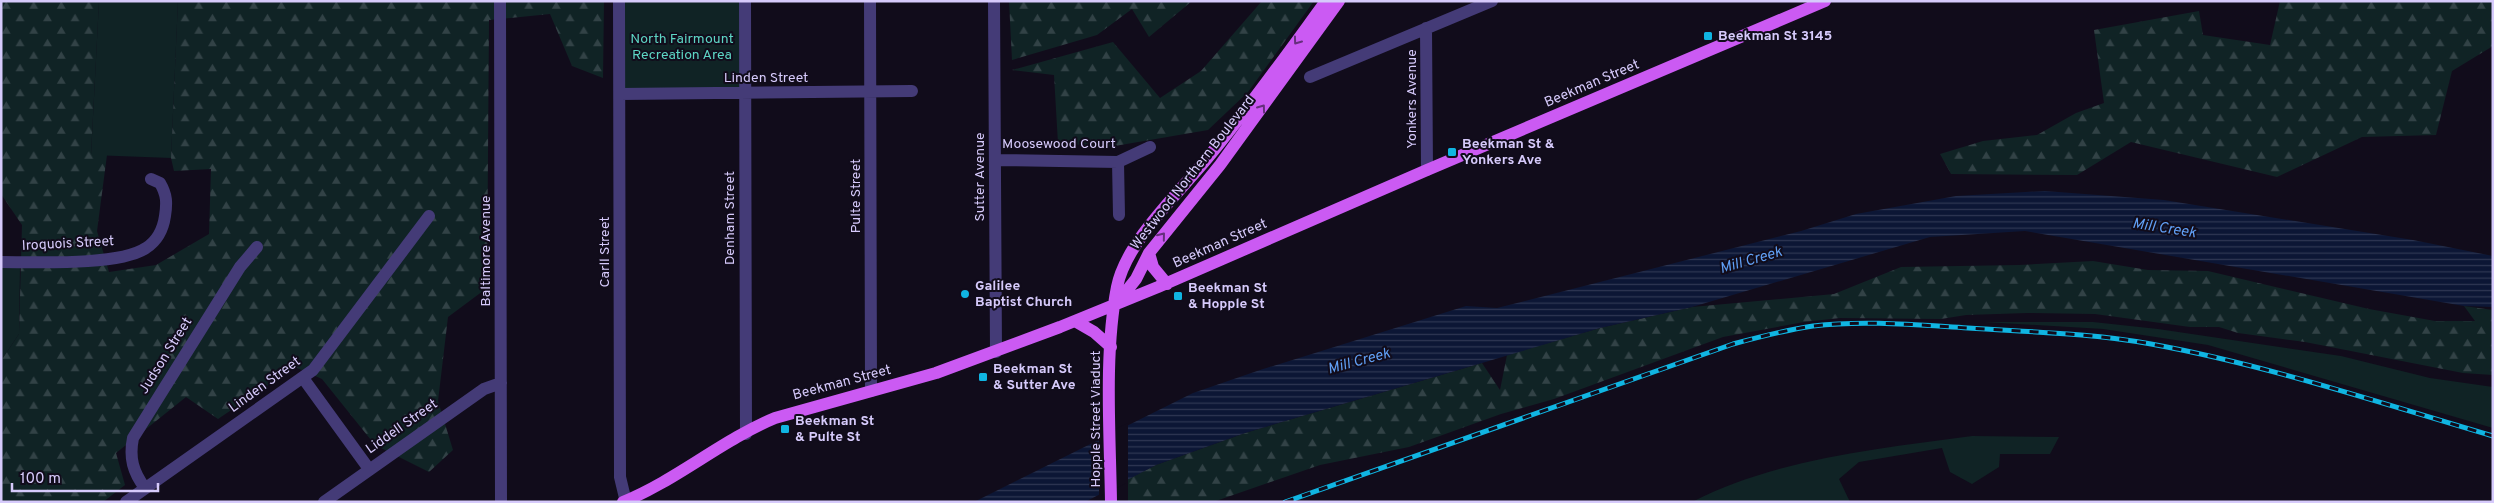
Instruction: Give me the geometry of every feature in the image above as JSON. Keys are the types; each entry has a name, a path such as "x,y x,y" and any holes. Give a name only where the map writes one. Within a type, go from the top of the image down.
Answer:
{"main road":[{"name":"Westwood Northern Boulevard","path":"1116,305 1117,286 1125,266 1156,217 1209,156 1263,89 1326,1"},
{"name":"Westwood Northern Boulevard","path":"1116,305 1136,279 1149,253 1226,157 1339,1"},
{"name":"Beekman Street","path":"625,501 746,434 760,424 790,412 936,373 996,352 1116,305 1427,170 1825,1"},
{"path":"1149,253 1153,267 1167,284"},
{"name":"Hopple Street Viaduct","path":"1111,502 1109,341 1116,305"},
{"path":"1075,321 1109,341"}],"street":[{"name":"Baltimore Avenue","path":"500,1 501,502"},
{"name":"Carll Street","path":"619,1 620,477 625,501"},
{"name":"Denham Street","path":"745,1 746,434"},
{"name":"Pulte Street","path":"870,1 872,391"},
{"name":"Sutter Avenue","path":"994,1 996,352"},
{"path":"1310,77 1492,1"},
{"name":"Yonkers Avenue","path":"1426,28 1427,170"},
{"name":"Linden Street","path":"620,94 912,91"},
{"name":"Moosewood Court","path":"995,160 1118,162 1150,147"},
{"path":"1118,162 1119,215"},
{"name":"Iroquois Street","path":"1,262 92,260 136,253 154,241 164,226 167,201 165,191 160,183 150,179"},
{"name":"Linden Street","path":"126,502 313,370 429,216"},
{"name":"Judson Street","path":"145,488 137,477 132,465 133,438 240,267 257,247"},
{"path":"303,378 369,469"},
{"name":"Liddell Street","path":"324,502 484,389 501,383"}],"green space":[{"path":"1,1 99,1 91,154 107,155 97,231 109,272 156,265 209,234 211,169 174,171 171,158 178,1 604,1 603,78 572,66 550,14 489,20 487,288 448,317 438,401 453,450 429,472 375,445 322,379 295,367 218,419 186,397 116,453 125,485 103,502 1,502 1,361 19,334 22,225 1,194"},
{"path":"99,1 178,1 171,158 91,155"},
{"name":"North Fairmount Recreation Area","path":"619,1 745,1 745,93 620,94"},
{"path":"1009,1 1192,1 1149,37 1132,9 1097,35 1012,60"},
{"path":"1262,1 1314,1 1248,92 1208,130 1109,147 1058,143 1054,75 1012,70 1113,42 1160,98 1201,71"},
{"path":"2280,1 2493,1 2493,46 2452,71 2436,135 2362,137 2277,177 2131,142 2077,175 1951,174 1940,154 1983,141 2037,135 2076,113 2104,103 2094,30 2199,11 2203,35 2270,45"},
{"path":"2093,261 2148,270 2208,271 2369,309 2435,321 2475,321 2464,306 2493,310 2493,375 2463,373 2305,342 2238,333 2219,327 2190,327 2095,314 2027,313 1966,315 1941,319 1840,318 1804,322 1723,337 1554,399 1501,414 1409,447 1320,465 1213,502 1128,502 1128,479 1156,465 1245,433 1482,363 1500,390 1507,355 1600,328 1692,307 1834,294 1901,267 2019,265"},
{"path":"1,262 20,267 19,334 1,361"},
{"path":"1984,322 2093,322 2158,329 2341,356 2430,378 2493,387 2493,428 2208,345 2103,329"},
{"path":"1972,436 2059,437 2050,454 2000,454 1999,467 1972,484 1950,472 1942,448 1859,462 1839,479 1850,502 1692,502 1725,487 1794,465 1865,451"}],"water":[{"name":"Mill Creek","path":"2045,191 2164,200 2413,240 2493,256 2493,307 2464,306 2025,231 1930,237 1692,307 1600,328 1245,433 1156,465 1085,502 974,502 1193,393 1260,370 1466,306 1497,308 1801,231 1856,214 1956,196"}],"pier":[{"path":"1128,423 1128,482 1099,497 1099,437"}],"railway":[{"path":"1285,502 1733,344 1763,336 1832,324 1890,324 2083,335 2128,340 2194,353 2280,374 2493,436"}],"place":[{"name":"Beekman St 3145","path":"1708,36"},
{"name":"Beekman St & Yonkers Ave","path":"1452,152"},
{"name":"Galilee Baptist Church","path":"965,294"},
{"name":"Beekman St & Hopple St","path":"1178,296"},
{"name":"Beekman St & Sutter Ave","path":"983,377"},
{"name":"Beekman St & Pulte St","path":"785,429"}]}
